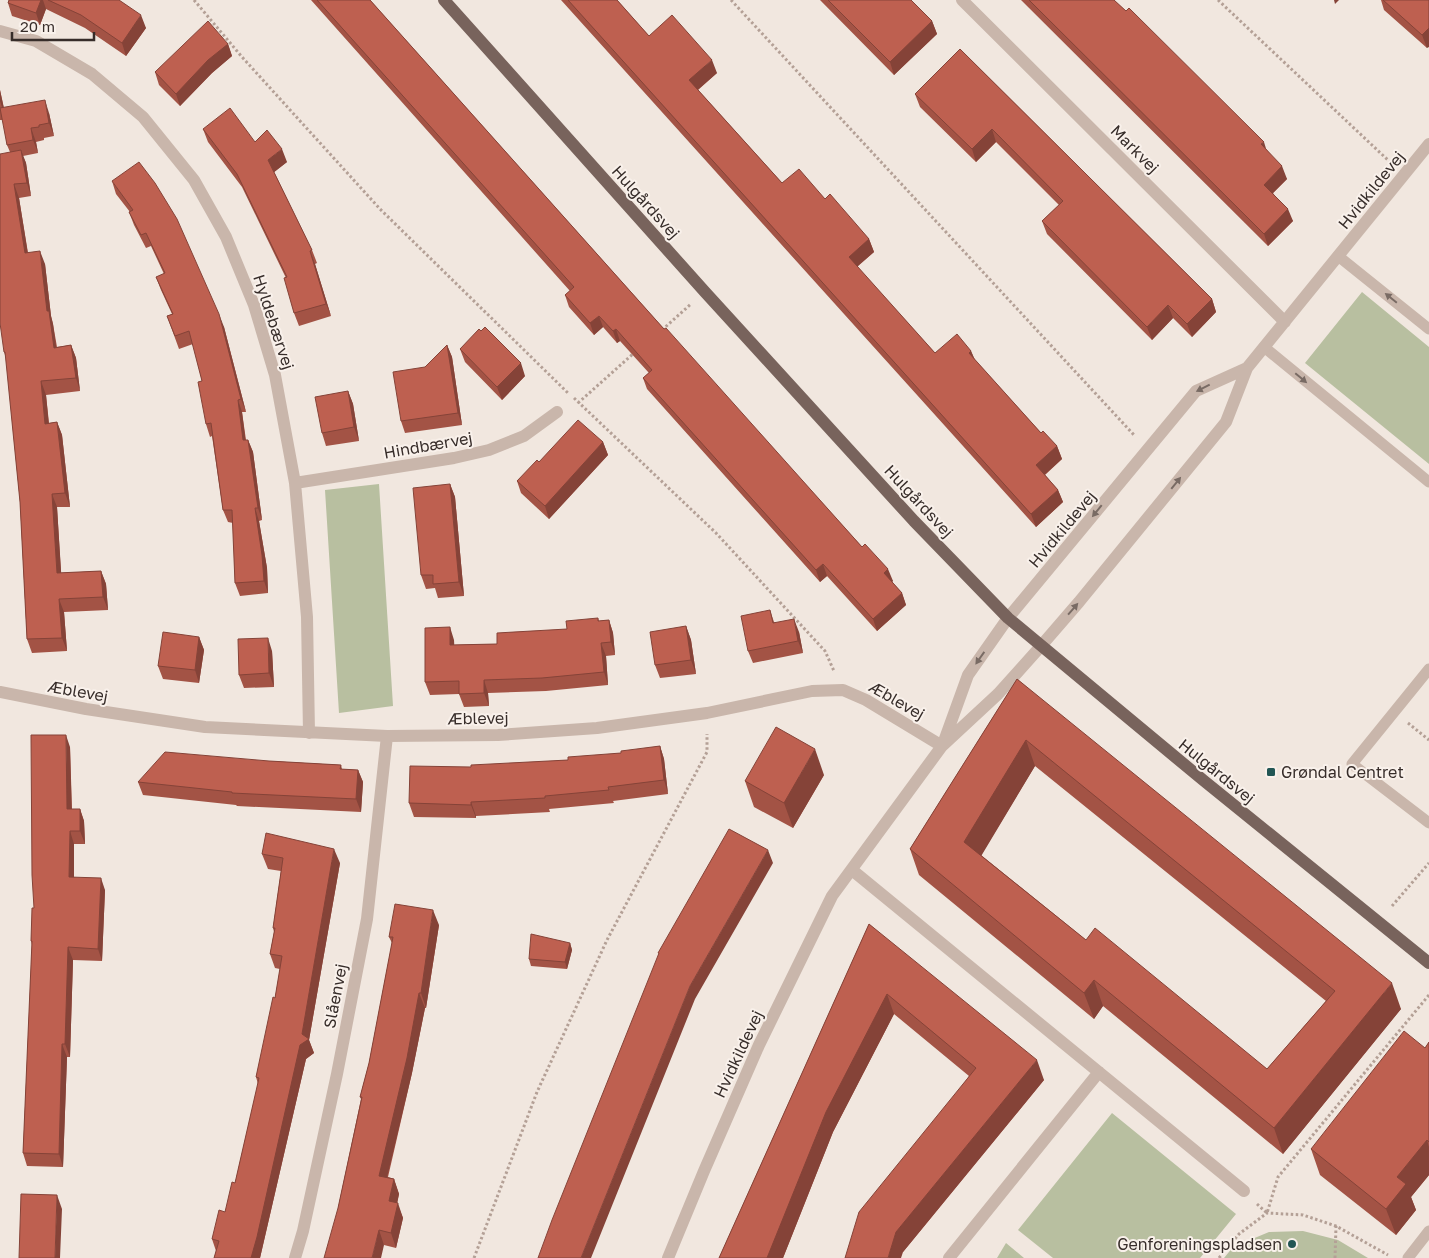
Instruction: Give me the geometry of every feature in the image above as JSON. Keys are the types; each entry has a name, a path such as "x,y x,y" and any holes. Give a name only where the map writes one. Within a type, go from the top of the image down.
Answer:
{"main road":[{"name":"Hulgårdsvej","path":"444,0 704,292 914,521 1008,618 1203,780 1429,962"}],"street":[{"name":"Markvej","path":"962,0 1285,322"},
{"name":"Hyldebærvej","path":"0,31 36,41 92,74 143,117 194,180 226,237 254,305 274,375 295,483 307,618 309,733"},
{"name":"Hvidkildevej","path":"668,1258 759,1045 832,896 942,746 998,694 1041,646 1226,422 1247,368 1429,144"},
{"name":"Hvidkildevej","path":"942,746 968,675 1008,618 1196,391 1247,368"},
{"name":"Hindbærvej","path":"295,483 454,458 489,450 524,436 557,412"},
{"name":"Æblevej","path":"0,692 86,709 205,727 387,736 498,735 597,728 707,713 812,691 843,690 866,700 942,746"},
{"name":"Slåenvej","path":"295,1258 303,1230 337,1074 367,919 387,736"},
{"path":"852,870 1244,1191"},
{"path":"949,1258 1099,1072"}],"lane":[{"path":"1338,256 1429,329"},
{"path":"1264,347 1429,482"},
{"path":"1429,669 1352,764 1429,823"},
{"path":"1408,1258 1429,1231"}],"path":[{"path":"194,0 242,58 380,209 716,534 825,651"},
{"path":"731,0 1148,450"},
{"path":"1218,0 1404,175"},
{"path":"658,333 704,292"},
{"path":"578,402 636,352"},
{"path":"1394,712 1429,740"},
{"path":"474,1258 537,1092 607,940 707,752 707,713"},
{"path":"1379,922 1429,863"},
{"path":"1219,1258 1239,1234 1267,1213 1278,1177 1429,995"},
{"path":"1267,1213 1304,1215 1336,1226 1393,1258"},
{"path":"1335,1258 1336,1226"}],"green space":[{"path":"1362,292 1429,347 1429,464 1305,363"},
{"path":"379,484 393,706 339,713 325,490"},
{"path":"1112,1113 1236,1214 1200,1258 1053,1258 1018,1230"},
{"name":"Genforeningspladsen","path":"1303,1231 1338,1240 1368,1258 1224,1258 1233,1247 1269,1232"},
{"path":"1006,1243 1024,1258 997,1258"}],"building":[{"path":"9,0 41,0 36,13 8,3"},
{"path":"48,0 119,0 141,15 122,43 81,15"},
{"path":"317,0 370,0 862,547 865,544 888,569 884,573 902,593 873,619 823,564 816,570 643,378 652,370 616,329 613,331 599,316 590,323 565,295 574,287"},
{"path":"568,0 617,0 649,36 672,15 712,60 689,80 782,183 799,169 825,199 830,194 869,239 849,257 935,353 957,334 971,351 969,353 1041,433 1043,431 1057,446 1036,465 1058,490 1031,514"},
{"path":"828,0 911,0 932,21 890,62"},
{"path":"1029,0 1114,0 1126,11 1129,8 1264,142 1261,144 1282,166 1264,185 1288,209 1264,234"},
{"path":"1383,0 1429,0 1429,28 1422,35"},
{"path":"208,21 228,44 208,60 176,94 155,72"},
{"path":"960,49 1212,299 1187,324 1168,305 1147,327 1042,221 1063,201 992,129 972,149 915,94"},
{"path":"45,100 49,123 31,128 33,140 7,145 0,108"},
{"path":"230,108 255,142 267,130 282,149 268,160 312,250 310,251 326,304 294,313 284,278 287,277 237,174 203,129"},
{"path":"21,150 27,183 14,184 25,253 40,251 47,311 49,311 54,348 71,345 76,378 41,381 45,424 57,422 65,493 52,494 57,573 101,571 103,597 59,599 62,638 27,639 20,502 5,352 0,323 0,154"},
{"path":"139,162 155,183 177,219 219,314 241,399 238,400 243,440 248,440 258,508 255,508 264,581 235,583 232,510 223,510 211,423 206,424 198,382 202,381 189,331 175,336 167,316 173,314 156,277 165,273 146,233 141,235 129,212 133,210 112,181"},
{"path":"485,327 521,363 497,387 460,349 479,329 481,331"},
{"path":"447,345 458,413 401,421 393,372 425,367"},
{"path":"348,391 354,427 322,433 315,397"},
{"path":"578,420 603,442 545,506 517,481 537,460 539,462"},
{"path":"450,484 459,582 433,584 433,575 421,575 413,488"},
{"path":"770,610 773,623 794,619 798,641 748,651 741,616"},
{"path":"598,618 598,621 609,620 611,642 601,643 604,672 542,678 484,680 484,693 459,694 459,681 425,682 425,628 450,627 450,645 497,644 497,633 567,629 566,621"},
{"path":"686,626 691,660 655,665 650,632"},
{"path":"163,632 199,637 195,670 158,666"},
{"path":"268,638 269,673 239,675 238,639"},
{"path":"1017,679 1392,983 1274,1128 1094,980 1084,993 910,849","holes":["1026,740 1335,991 1267,1069 1095,928 1086,940 964,842"]},
{"path":"776,727 815,749 784,803 745,781"},
{"path":"31,735 66,735 67,809 80,809 80,831 70,831 69,877 101,878 98,949 68,947 65,1044 62,1044 59,1154 23,1153 32,908 34,908"},
{"path":"660,746 664,780 608,787 609,790 545,796 545,798 471,802 471,805 409,803 410,766 471,767 471,765 568,760 568,757 621,753 621,751"},
{"path":"165,752 341,765 340,769 358,770 356,799 232,793 138,782"},
{"path":"729,829 768,850 690,986 581,1258 538,1258 658,953"},
{"path":"266,833 334,849 302,1034 309,1039 300,1045 251,1258 214,1258 219,1241 212,1239 219,1210 225,1212 232,1182 235,1183 259,1078 256,1077 273,997 275,998 282,956 270,954 283,858 262,854"},
{"path":"395,904 433,910 421,993 419,993 407,1058 379,1176 394,1179 389,1201 398,1203 391,1233 379,1230 372,1258 324,1258 338,1208 362,1097 360,1097 369,1063 393,937 389,937"},
{"path":"869,924 1037,1060 896,1232 888,1258 845,1258 859,1212 976,1068 887,994 826,1112 767,1258 719,1258"},
{"path":"531,934 570,943 565,962 529,959"},
{"path":"1404,1031 1425,1048 1429,1042 1429,1142 1427,1140 1397,1177 1406,1184 1386,1209 1311,1149"},
{"path":"21,1194 57,1195 55,1258 19,1258"}],"place":[{"name":"Grøndal Centret","path":"1271,772"},
{"name":"Genforeningspladsen","path":"1292,1244"}]}
